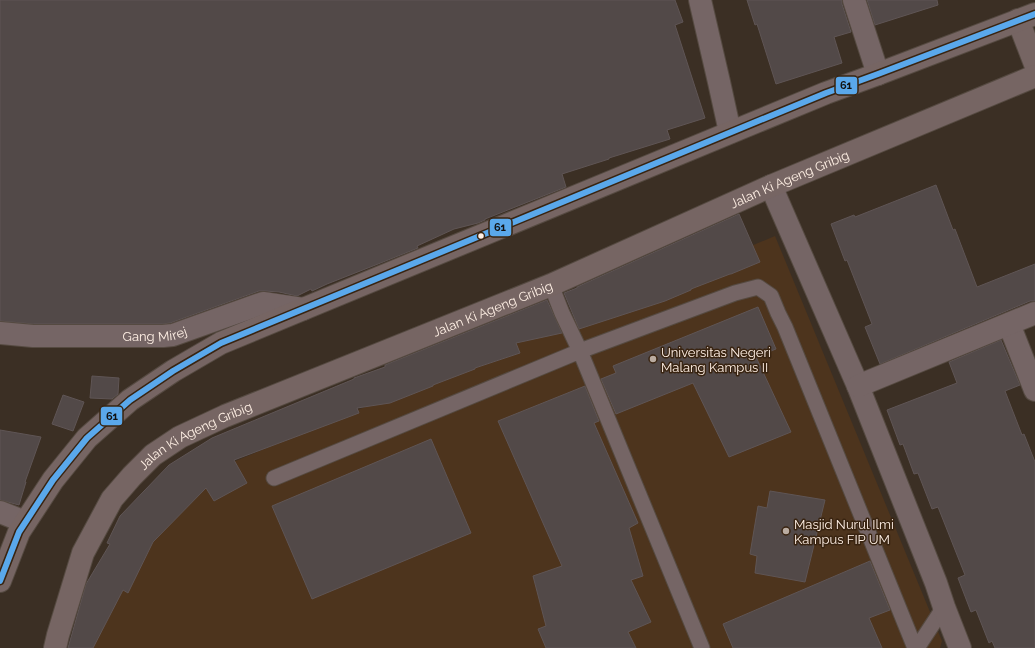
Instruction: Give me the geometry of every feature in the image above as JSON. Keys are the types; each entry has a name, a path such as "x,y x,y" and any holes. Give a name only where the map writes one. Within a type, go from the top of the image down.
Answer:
{"main road":[{"path":"0,581 19,532 25,522 53,480 87,438 130,400 173,371 221,343 826,93 1027,17 1035,64"},
{"name":"Jalan Ki Ageng Gribig","path":"55,648 83,553 112,499 152,455 180,437 225,416 551,285 771,186 1035,76"}],"street":[{"path":"700,0 730,132"},
{"path":"854,0 878,74"},
{"path":"771,186 858,386 933,575 960,648"},
{"name":"Gang Mirej","path":"0,333 33,336 163,336 173,335 263,303 303,310"},
{"path":"858,386 1035,313"},
{"path":"1009,324 1035,390"},
{"path":"0,512 25,522"}],"lane":[{"path":"551,285 702,648"},
{"path":"274,478 580,352 735,293 758,286 771,296 800,361 916,648"},
{"path":"916,648 944,607"}],"shaded area":[{"name":"Universitas Negeri Malang Kampus II","path":"775,236 942,641 940,648 88,648 185,482"}],"building":[{"path":"0,0 675,0 683,22 675,25 705,118 667,130 670,139 562,174 566,187 478,223 454,229 417,246 418,248 312,291 311,289 297,296 279,292 259,291 170,323 162,324 34,324 0,321"},
{"path":"747,0 842,0 851,32 834,37 842,63 776,84 757,24 755,25"},
{"path":"867,0 937,0 938,5 875,25"},
{"path":"936,185 953,230 955,229 977,287 1035,264 1035,301 1030,301 880,364 865,327 872,324 831,224 854,215 855,217"},
{"path":"739,214 760,262 691,289 665,301 579,329 564,293"},
{"path":"547,300 562,333 516,343 520,353 475,368 390,403 357,408 359,413 234,460 247,483 214,501 206,488 153,542 128,593 123,590 93,648 68,648 86,584 110,544 107,543 120,516 169,465 212,438 354,378 385,367 385,365"},
{"path":"758,307 776,349 756,357 791,432 729,457 693,383 616,414 601,379 616,373 613,366"},
{"path":"1001,340 1020,385 1005,391 1022,435 1024,434 1035,462 1035,648 995,648 992,641 989,643 976,610 971,612 958,578 965,575 938,507 932,509 918,473 914,474 903,444 900,445 887,410 957,383 949,362"},
{"path":"92,376 119,378 118,394 112,399 90,398"},
{"path":"585,386 599,421 594,423 638,523 629,528 643,576 631,580 651,622 628,632 636,648 546,648 538,629 546,626 533,576 562,566 498,421"},
{"path":"63,395 84,402 73,431 52,424"},
{"path":"0,430 41,437 25,482 19,505 0,500"},
{"path":"431,439 471,533 312,599 272,506"},
{"name":"Masjid Nurul Ilmi Kampus FIP UM","path":"770,491 825,500 805,582 755,573 757,556 750,554 758,506 767,508"},
{"path":"870,561 890,610 869,618 882,648 733,648 723,624"}],"transit line":[{"name":"61","path":"0,581 19,532 53,480 87,438 130,400 173,371 221,343 826,93 1035,14"}],"place":[{"name":"Universitas Negeri Malang Kampus II","path":"653,359"},
{"name":"Masjid Nurul Ilmi Kampus FIP UM","path":"786,531"}]}
